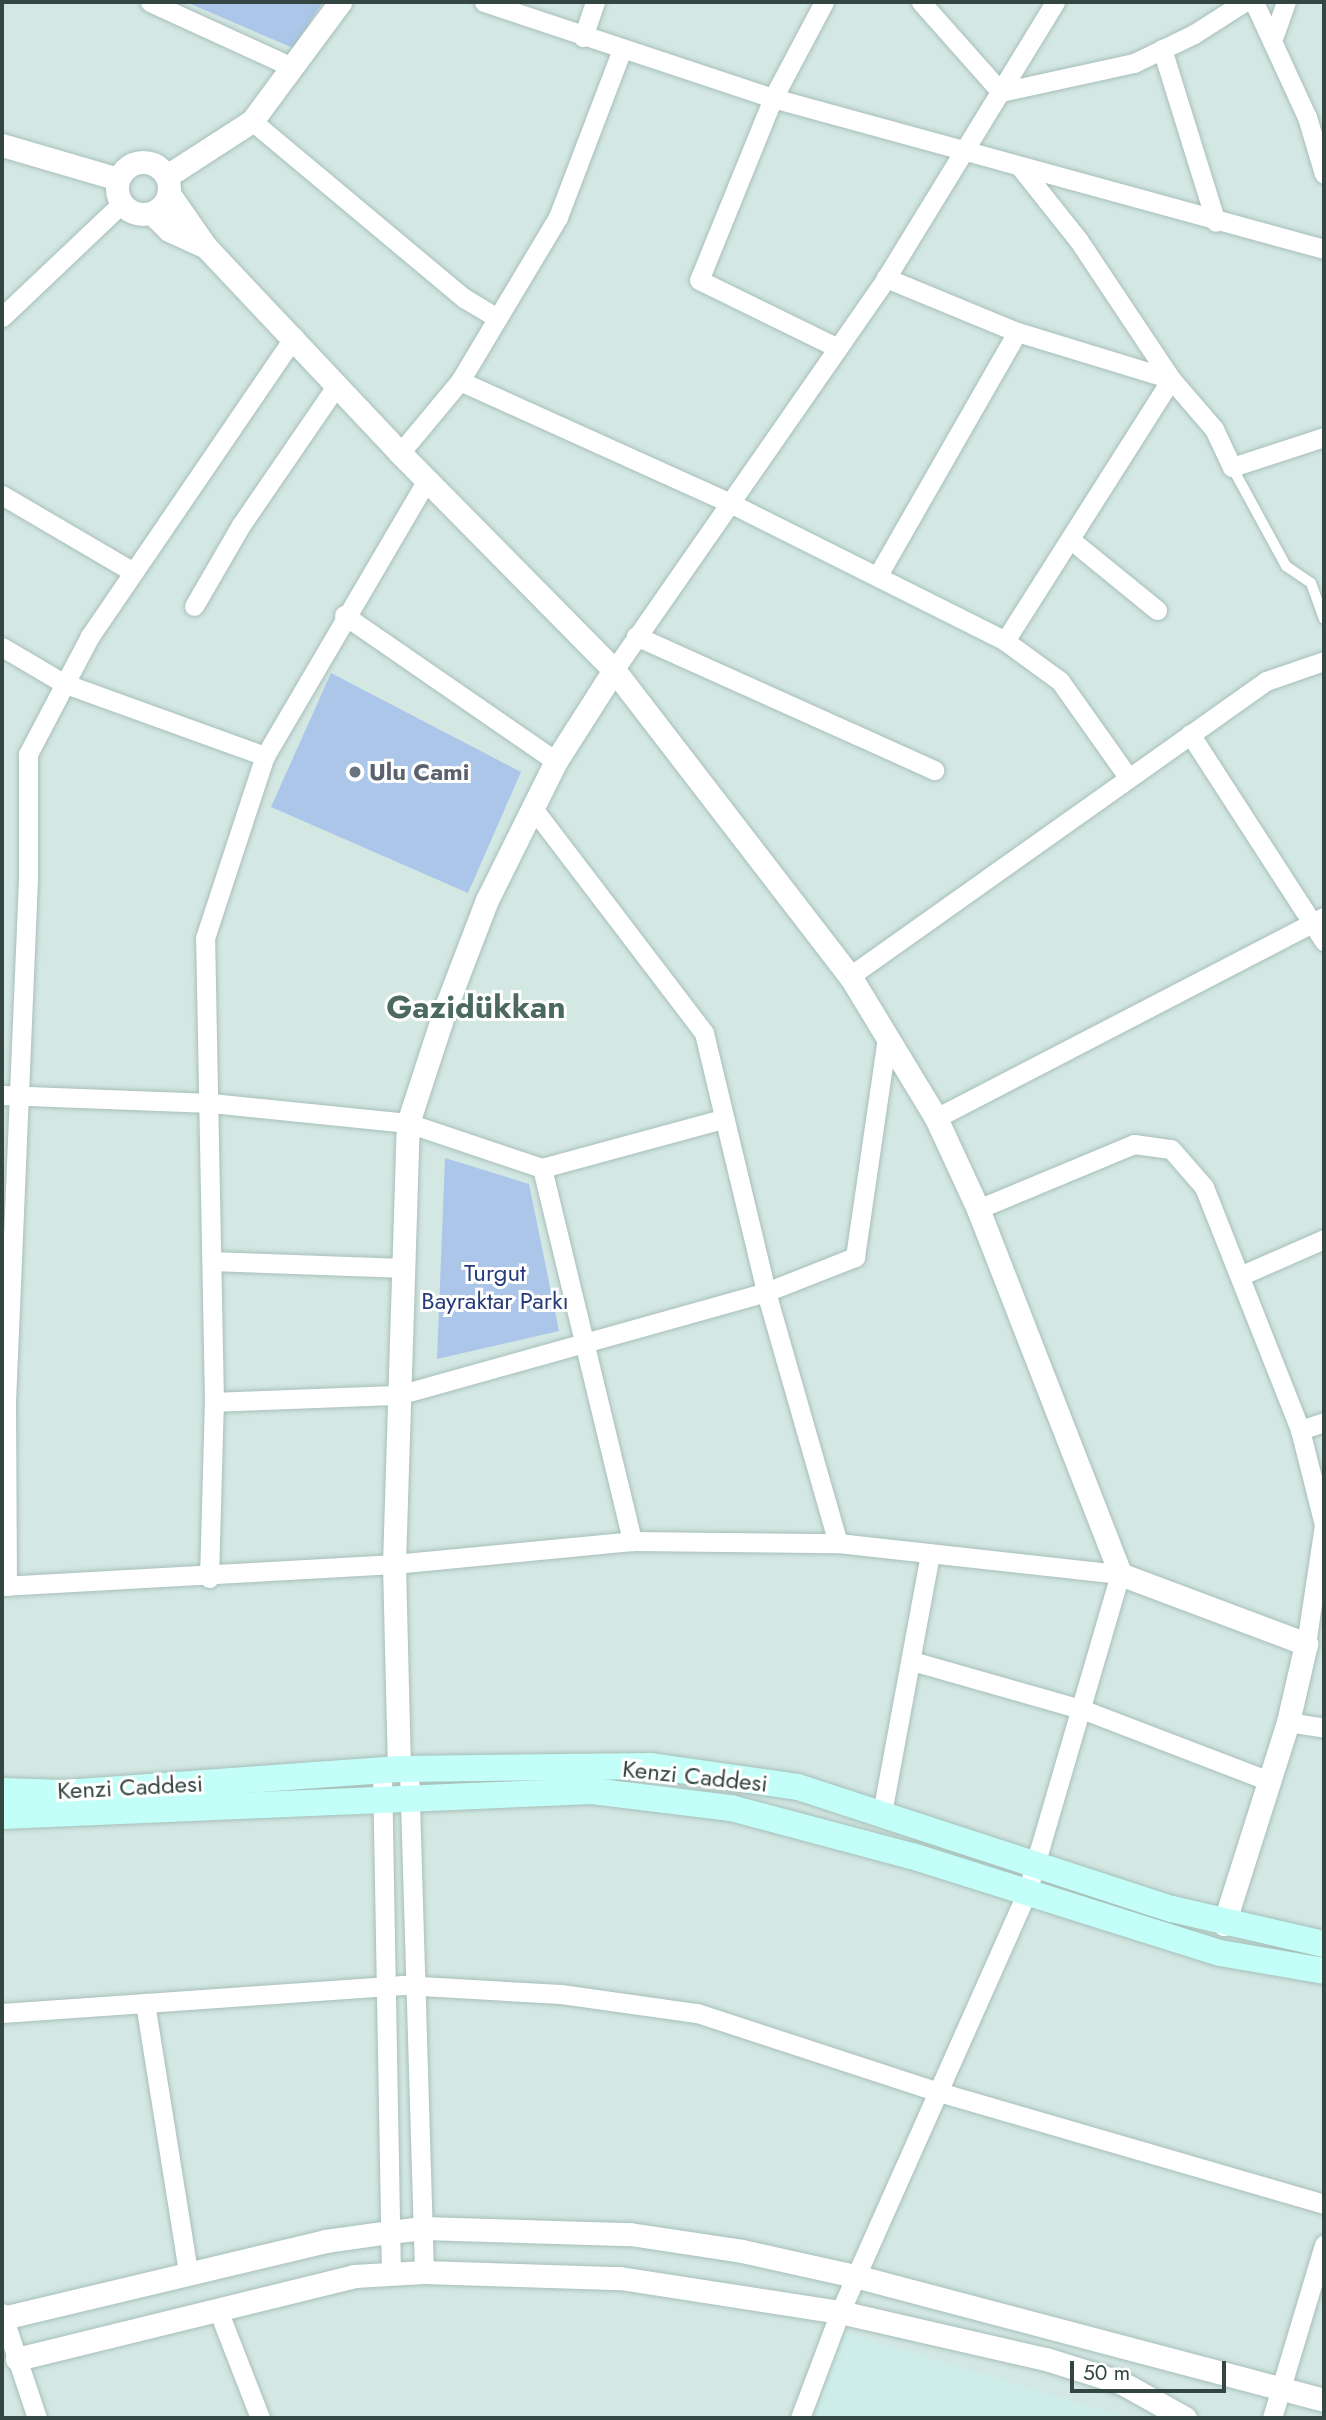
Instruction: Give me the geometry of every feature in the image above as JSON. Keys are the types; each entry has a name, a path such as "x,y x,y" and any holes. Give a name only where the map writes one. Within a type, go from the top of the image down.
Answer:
{"main road":[{"name":"Kenzi Caddesi","path":"2,1791 65,1793 397,1769 650,1766 798,1787 1037,1861 1224,1924 1324,1944"},
{"name":"Kenzi Caddesi","path":"2,1816 592,1791 731,1808 1027,1892 1220,1953 1324,1970"}],"street":[{"path":"150,2 292,67"},
{"path":"152,213 168,185 252,121 340,2"},
{"path":"484,2 773,98 964,153 1324,249"},
{"path":"583,37 595,2"},
{"path":"824,2 773,98 699,280 836,347"},
{"path":"921,2 1001,92"},
{"path":"424,2272 411,1798 397,1769 394,1564 408,1123 447,1004 487,901 556,761 636,636 886,278 1055,2"},
{"path":"1001,92 1134,64 1244,2"},
{"path":"1254,2 1272,41 1316,117 1324,174"},
{"path":"1272,41 1286,2"},
{"path":"400,453 460,381 558,217 622,49"},
{"path":"1163,50 1216,222"},
{"path":"252,121 464,298 497,318"},
{"path":"2,145 118,179"},
{"path":"206,247 169,230 152,213 135,214 121,204 118,179 129,166 146,162 168,185 206,247 294,337 400,453 614,670 850,976 936,1118 978,1209 1120,1574 1084,1710 1027,1892 859,2277 840,2312 800,2418"},
{"path":"1021,168 1079,241 1171,379 1214,429 1231,467 1324,437"},
{"path":"2,317 121,204"},
{"path":"886,278 1017,332 1171,379"},
{"path":"878,575 1017,332"},
{"path":"294,337 134,572 63,682 28,754 10,1096 5,1586 209,1577 394,1564 632,1541 838,1543 1120,1574 1306,1644"},
{"path":"1005,641 1171,379"},
{"path":"460,381 728,502 1005,641 1060,681 1128,777"},
{"path":"194,606 241,525 337,385"},
{"path":"209,1577 214,1402 211,1103 205,938 265,756 344,615 427,480"},
{"path":"2,495 134,572"},
{"path":"1071,540 1157,610"},
{"path":"344,615 556,761"},
{"path":"636,636 934,771"},
{"path":"2,647 63,682 265,756"},
{"path":"850,976 1266,681 1324,661"},
{"path":"1190,734 1318,920 1324,941"},
{"path":"532,807 704,1034 722,1119 766,1292 838,1543"},
{"path":"936,1118 1318,920"},
{"path":"214,1402 398,1395 766,1292 855,1257 887,1038"},
{"path":"10,1096 211,1103 408,1123 542,1168 722,1119"},
{"path":"978,1209 1134,1144 1171,1149 1204,1186 1242,1275 1300,1430 1324,1525 1306,1644 1288,1723 1224,1924"},
{"path":"542,1168 632,1541"},
{"path":"1242,1275 1324,1239"},
{"path":"213,1261 402,1268"},
{"path":"1300,1430 1324,1422"},
{"path":"882,1813 930,1553"},
{"path":"912,1661 1084,1710 1269,1781"},
{"path":"1288,1723 1324,1728"},
{"path":"391,2274 383,1799 397,1769"},
{"path":"2,2013 416,1986 561,1994 697,2013 939,2092 1324,2204"},
{"path":"145,2003 188,2272"},
{"path":"37,2418 4,2326 188,2272 325,2241 423,2228 630,2234 742,2251 859,2277 1324,2400"},
{"path":"1272,2418 1324,2245"},
{"path":"17,2359 354,2276 424,2272 620,2278 840,2312 1059,2363 1122,2383 1185,2418"},
{"path":"218,2310 260,2418"}],"lane":[{"path":"1231,467 1286,566 1311,583 1324,619"}],"shaded area":[{"path":"2,2 1324,2 1324,2418 2,2418"},
{"path":"843,2332 1129,2418 813,2418"}],"green space":[{"path":"186,2 323,2 293,48"},
{"path":"331,673 521,772 468,893 271,807"},
{"name":"Turgut Bayraktar Parkı","path":"445,1158 529,1184 559,1331 437,1359"}],"place":[{"name":"Ulu Cami","path":"355,772"}],"district":[{"name":"Gazidükkan","path":"476,1007"}]}
